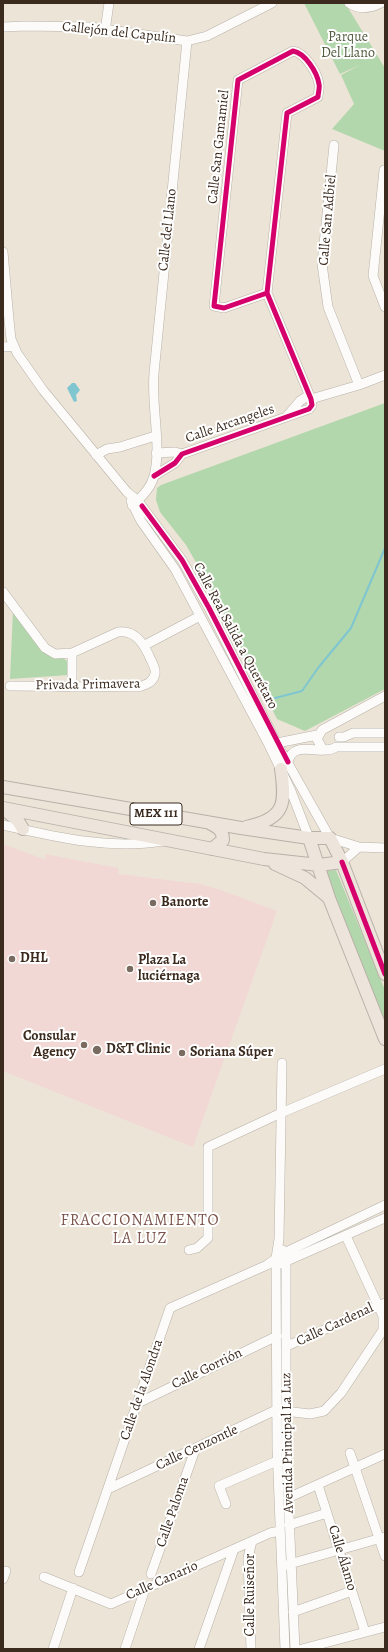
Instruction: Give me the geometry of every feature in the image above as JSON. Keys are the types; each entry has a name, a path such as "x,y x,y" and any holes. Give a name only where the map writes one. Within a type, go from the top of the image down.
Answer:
{"main road":[{"path":"241,828 266,821 278,812 284,796 284,766"},
{"name":"MEX 111","path":"3,787 241,828 309,838 330,838"},
{"path":"3,808 18,821 23,829"},
{"name":"MEX 111","path":"3,808 264,859 318,865 342,862"},
{"path":"210,823 219,828 223,834 223,840 212,850"},
{"name":"MEX 111","path":"309,838 329,898 385,1039"},
{"path":"330,838 380,948 385,974"},
{"name":"MEX 111","path":"264,859 305,878 329,898"}],"street":[{"path":"105,31 109,3"},
{"path":"187,41 207,36 257,6 272,3"},
{"path":"348,3 358,8 371,7 381,3"},
{"name":"Callejón del Capulín","path":"3,27 26,26 90,28 187,41"},
{"name":"Calle del Llano","path":"135,503 150,486 154,476 156,453 154,376 187,41"},
{"name":"Calle San Gamamiel","path":"267,293 224,308 214,306 238,80 293,51 300,52 306,57 320,84 318,96 287,113 267,293 311,399"},
{"name":"Calle San Adbiel","path":"334,145 322,264 328,307 359,385"},
{"path":"384,170 374,276 385,307"},
{"name":"Calle Real Salida a Querétaro","path":"3,252 9,320 14,346 17,353 43,390 127,492 186,567 209,608 272,743"},
{"path":"3,347 14,346"},
{"name":"Calle Arcangeles","path":"154,476 175,462 182,454 286,417 306,397 311,399 359,385 385,375"},
{"path":"96,455 107,449 120,447 155,436"},
{"name":"Calle Arcangeles","path":"156,453 175,452 182,454"},
{"name":"Calle Real Salida a Querétaro","path":"135,503 140,521 175,569 284,766 330,838"},
{"name":"Privada Primavera","path":"3,592 45,648 55,654 72,653 118,632 125,631 136,636 145,645 155,668 155,674 147,685 138,687 10,686"},
{"path":"145,645 200,616"},
{"path":"72,653 72,687"},
{"path":"272,743 317,735 325,728 385,696"},
{"path":"343,718 353,733"},
{"path":"336,747 343,718"},
{"path":"325,728 332,729 338,735 344,737 353,733 385,733"},
{"path":"317,735 318,743 322,748"},
{"path":"284,766 289,756 293,752 322,748 329,750 336,747 385,747"},
{"name":"Calle Real Salida a Querétaro","path":"284,766 309,838"},
{"path":"3,825 102,844 137,845 166,841"},
{"path":"330,838 359,847 385,848"},
{"path":"342,862 359,847"},
{"name":"Avenida Principal La Luz","path":"282,1063 276,1410 285,1649"},
{"path":"189,1250 197,1248 208,1238 208,1147 282,1113 385,1069"},
{"name":"Calle de la Alondra","path":"278,1261 358,1218 385,1206"},
{"path":"358,1218 363,1228"},
{"name":"Calle de la Alondra","path":"79,1572 170,1308 278,1261 346,1236 385,1218"},
{"name":"Calle Cardenal","path":"287,1346 382,1304 346,1236"},
{"name":"Avenida Principal La Luz","path":"278,1261 287,1346 286,1413 288,1498 295,1649"},
{"path":"276,1410 286,1413 310,1414 324,1411 341,1393 384,1328 382,1304"},
{"name":"Calle Gorrión","path":"138,1403 277,1336"},
{"name":"Calle Cenzontle","path":"108,1489 194,1450 276,1410"},
{"name":"Calle Paloma","path":"151,1574 194,1450"},
{"path":"350,1453 382,1538 385,1556"},
{"path":"288,1498 385,1454"},
{"path":"226,1504 219,1486 277,1461"},
{"name":"Calle Álamo","path":"318,1484 365,1632"},
{"path":"289,1525 327,1513"},
{"name":"Calle Canario","path":"44,1577 111,1604 270,1533 280,1531"},
{"path":"281,1567 382,1538"},
{"name":"Calle Ruiseñor","path":"251,1649 248,1558 252,1541"},
{"path":"199,1649 234,1549"},
{"path":"53,1649 72,1588"},
{"path":"125,1649 145,1589"},
{"path":"293,1612 352,1591"},
{"path":"302,1649 385,1627"}],"shaded area":[{"name":"Plaza La luciérnaga","path":"3,844 46,860 45,854 118,868 119,874 200,884 218,889 277,911 193,1147 3,1071"}],"green space":[{"name":"Parque Del Llano","path":"304,3 345,3 385,68 385,151 332,129 354,104 341,75 360,65 340,74"},
{"path":"385,403 385,689 305,731 277,719 208,583 186,545 160,512 156,500 157,488 161,485"},
{"path":"13,610 40,645 69,662 69,675 10,679"},
{"path":"336,870 385,990 385,1033 324,871"}],"water":[{"path":"72,383 75,383 80,390 76,395 77,401 74,402 67,388"}],"waterway":[{"path":"275,698 302,691 318,668 351,628 385,548"}],"cycle path":[{"path":"154,476 175,463 182,454 309,409 312,405 311,399 267,293 287,113 318,97 319,89 318,79 310,64 302,55 293,51 238,80 214,306 224,308 267,293"},
{"path":"142,506 182,560 209,608 288,762"},
{"path":"342,862 385,974"}],"place":[{"name":"Banorte","path":"153,903"},
{"name":"DHL","path":"12,959"},
{"name":"Plaza La luciérnaga","path":"130,969"},
{"name":"Consular Agency","path":"84,1045"},
{"name":"D&T Clinic","path":"97,1050"},
{"name":"Soriana Súper","path":"182,1053"}],"district":[{"name":"FRACCIONAMIENTO LA LUZ","path":"140,1230"}]}
